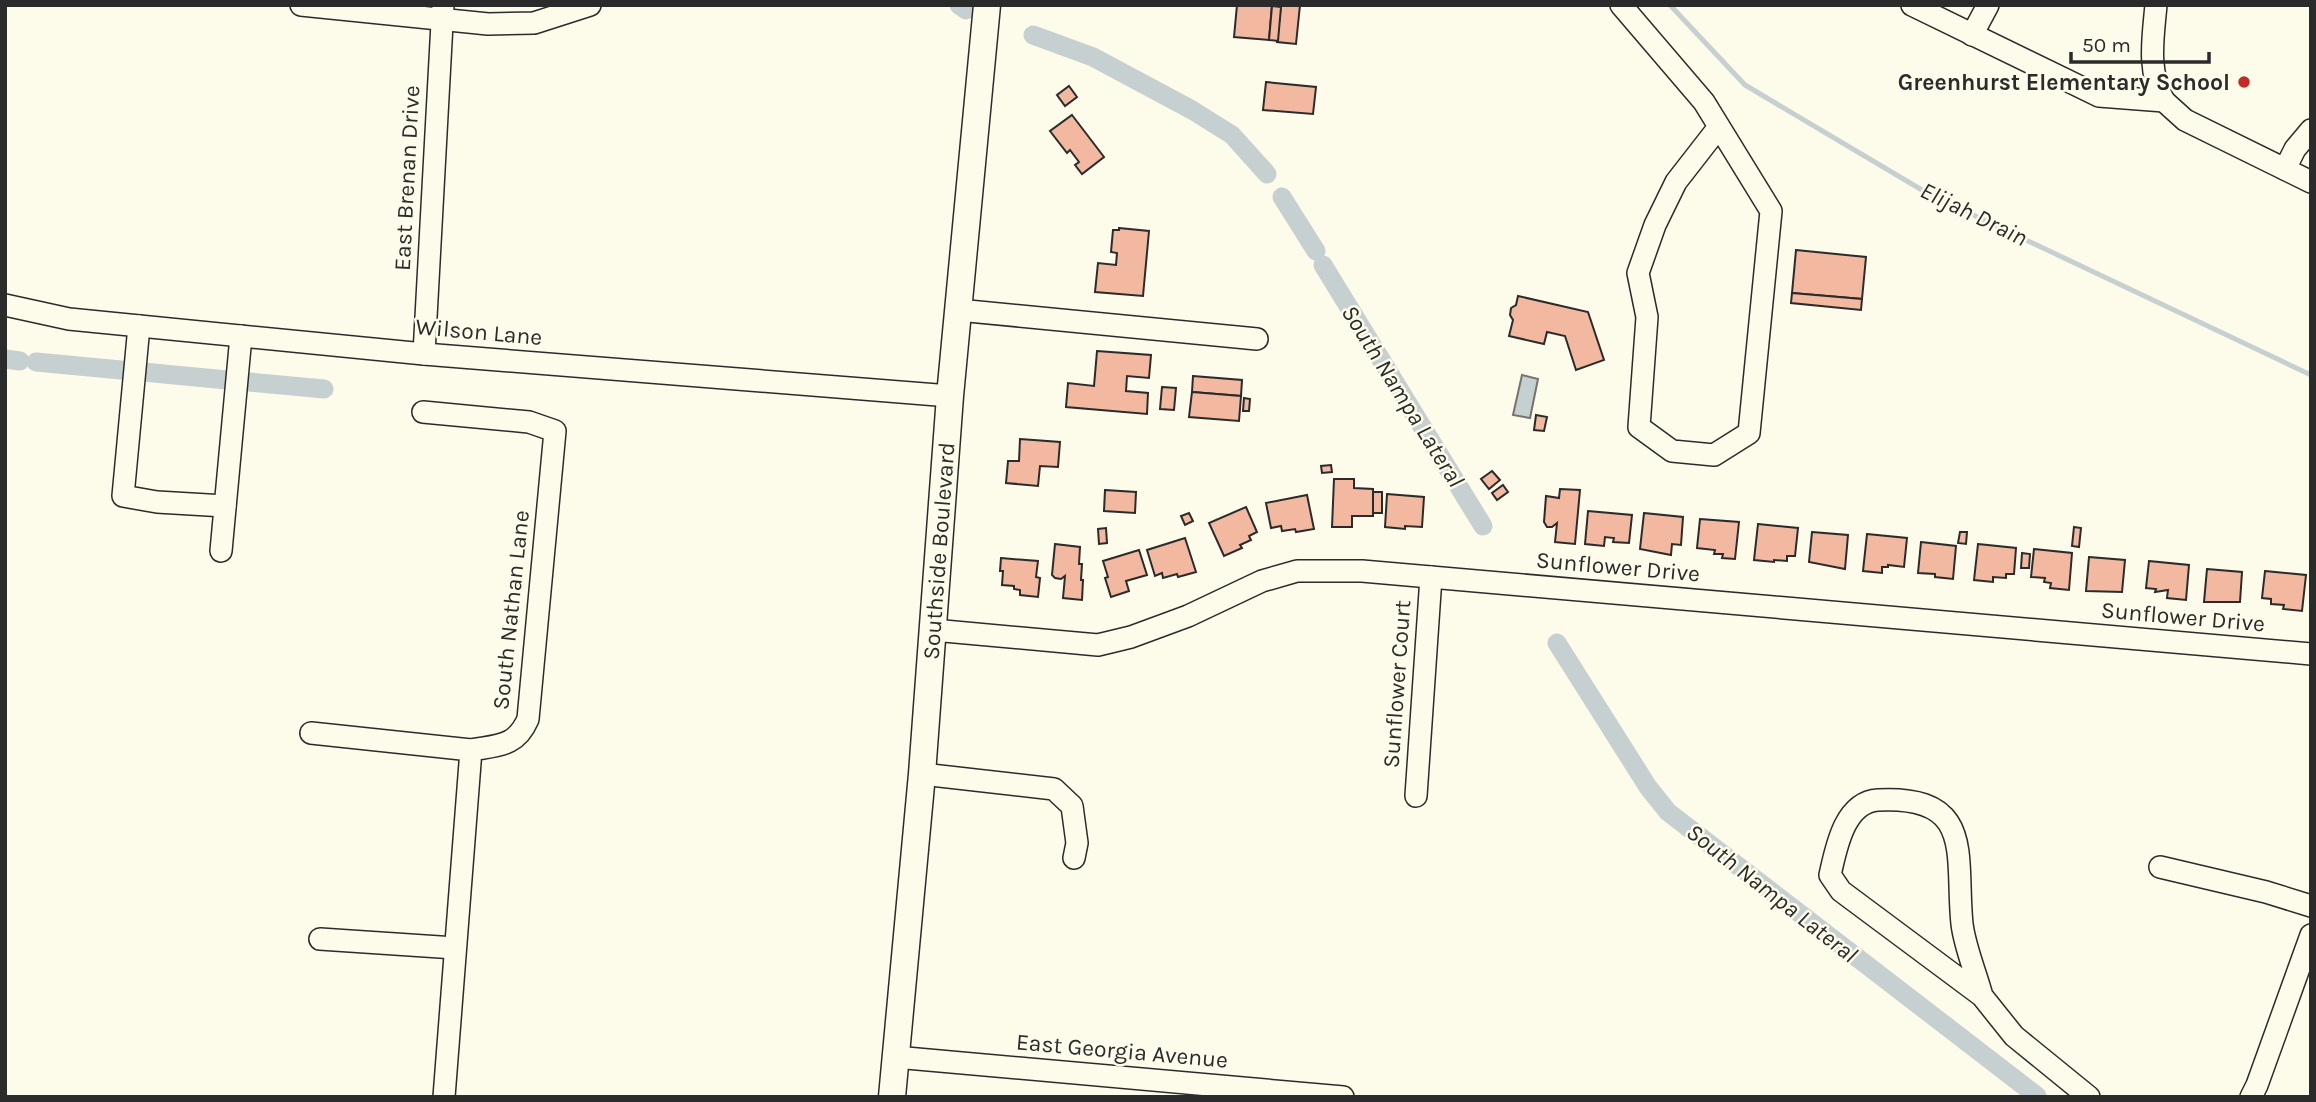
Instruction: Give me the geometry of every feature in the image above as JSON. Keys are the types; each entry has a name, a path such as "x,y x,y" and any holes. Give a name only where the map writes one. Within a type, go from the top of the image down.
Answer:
{"main road":[{"name":"Southside Boulevard","path":"892,1097 922,774 950,396 987,5"}],"street":[{"path":"301,5 443,12 488,24 534,23 590,5"},
{"path":"1621,5 1704,102 1771,211 1749,433 1714,454 1672,452 1639,427 1647,317 1638,273 1676,182 1718,128"},
{"path":"1912,5 2099,96 2164,101"},
{"path":"1972,35 1988,5"},
{"path":"2156,5 2153,73 2156,87 2164,101 2185,120 2311,182"},
{"name":"East Brenan Drive","path":"424,354 443,12"},
{"path":"2284,169 2295,149 2311,130"},
{"name":"Wilson Lane","path":"5,305 69,319 424,354 950,396"},
{"path":"958,310 1257,339"},
{"path":"139,326 122,496 157,502 225,506"},
{"path":"221,551 241,336"},
{"name":"South Nathan Lane","path":"423,412 530,422 555,431 528,719 523,732 511,742 471,750"},
{"name":"Sunflower Drive","path":"933,630 1098,645 1131,637 1188,616 1262,581 1297,570 1362,571 2311,654"},
{"name":"Sunflower Court","path":"1416,796 1431,577"},
{"path":"311,733 471,750 444,1097"},
{"path":"922,774 1054,789 1072,806 1077,843 1074,858"},
{"path":"1982,996 1962,926 1960,854 1950,824 1935,808 1901,799 1867,801 1850,816 1836,846 1830,875 1841,891 1982,996 2014,1036 2089,1097"},
{"path":"2160,867 2266,892 2311,906"},
{"path":"2251,1097 2311,935"},
{"path":"320,939 455,948"},
{"name":"East Georgia Avenue","path":"895,1057 1343,1097"}],"shaded area":[{"path":"1522,375 1538,379 1530,418 1513,415"}],"building":[{"path":"1237,5 1272,5 1269,40 1234,37"},
{"path":"1281,5 1300,5 1296,44 1277,42"},
{"path":"1272,6 1281,7 1278,41 1269,40"},
{"path":"1266,82 1316,87 1313,114 1263,110"},
{"path":"1069,86 1077,97 1065,106 1057,95"},
{"path":"1072,115 1104,157 1082,174 1075,165 1079,162 1070,150 1067,153 1050,131"},
{"path":"1119,228 1149,231 1143,296 1095,292 1098,263 1116,265 1117,253 1111,252 1113,230"},
{"path":"1796,250 1866,257 1862,299 1792,293"},
{"path":"1792,293 1862,299 1861,310 1791,303"},
{"path":"1518,296 1588,312 1604,360 1576,370 1565,336 1547,332 1544,344 1509,336 1513,320 1510,315 1511,308 1516,305"},
{"path":"1097,351 1151,355 1149,378 1127,376 1126,391 1148,393 1147,414 1066,407 1068,383 1094,386"},
{"path":"1193,376 1242,380 1241,396 1192,392"},
{"path":"1162,387 1176,388 1174,410 1160,409"},
{"path":"1192,392 1241,396 1239,421 1189,417"},
{"path":"1244,398 1250,399 1249,411 1243,411"},
{"path":"1536,415 1547,417 1544,431 1534,430"},
{"path":"1020,439 1060,442 1058,467 1040,466 1038,486 1006,483 1008,461 1019,461"},
{"path":"1331,465 1332,472 1322,473 1321,466"},
{"path":"1492,471 1500,480 1489,489 1481,479"},
{"path":"1334,479 1354,479 1354,488 1373,489 1373,516 1352,516 1352,527 1332,527"},
{"path":"1503,485 1508,492 1497,500 1492,493"},
{"path":"1560,489 1580,490 1575,544 1555,542 1557,523 1547,527 1544,522 1546,496 1559,498"},
{"path":"1105,490 1136,492 1135,513 1104,511"},
{"path":"1373,492 1382,492 1382,513 1373,513"},
{"path":"1387,494 1424,497 1422,527 1385,527"},
{"path":"1307,495 1314,529 1296,532 1295,529 1282,531 1281,526 1271,528 1266,503"},
{"path":"1246,507 1257,532 1249,536 1251,540 1240,545 1242,548 1224,556 1209,523"},
{"path":"1588,511 1632,515 1629,543 1613,542 1614,538 1605,537 1604,546 1585,544"},
{"path":"1189,513 1193,521 1185,525 1181,516"},
{"path":"1644,513 1683,517 1681,545 1672,544 1671,555 1640,549"},
{"path":"1700,519 1739,522 1735,559 1722,558 1723,554 1714,554 1715,550 1697,548"},
{"path":"1758,524 1798,528 1795,556 1787,556 1787,561 1754,560"},
{"path":"2074,527 2081,528 2079,547 2072,546"},
{"path":"1106,528 1107,543 1099,544 1098,529"},
{"path":"1812,532 1848,535 1845,569 1809,562"},
{"path":"1960,532 1967,532 1966,544 1958,543"},
{"path":"1867,534 1907,538 1904,567 1888,565 1882,567 1882,573 1863,571"},
{"path":"1185,538 1196,572 1178,577 1177,574 1163,578 1162,573 1155,576 1147,550"},
{"path":"1921,542 1956,546 1953,579 1918,573"},
{"path":"1055,544 1080,547 1082,600 1063,598 1065,576 1061,579 1052,575"},
{"path":"1978,544 2016,548 2014,574 2006,574 2006,578 1993,577 1993,582 1974,580"},
{"path":"2034,549 2072,553 2069,590 2050,588 2051,583 2044,582 2045,578 2031,577"},
{"path":"1139,550 1147,575 1126,581 1129,591 1111,597 1103,561"},
{"path":"2022,553 2030,554 2029,568 2021,568"},
{"path":"2089,557 2125,560 2122,592 2086,591"},
{"path":"1001,558 1038,561 1038,597 1020,595 1020,590 1014,589 1014,586 1002,585"},
{"path":"2149,561 2189,565 2186,600 2167,598 2168,590 2155,592 2156,589 2146,588"},
{"path":"2207,569 2242,572 2240,602 2204,602"},
{"path":"2265,571 2306,575 2302,611 2283,609 2284,605 2271,604 2271,599 2262,598"}],"waterway":[{"name":"South Nampa Lateral","path":"959,5 966,10"},
{"name":"Elijah Drain","path":"1670,5 1745,85 1927,193 2311,375"},
{"name":"South Nampa Lateral","path":"1033,35 1093,57 1192,110 1232,135 1267,174"},
{"name":"South Nampa Lateral","path":"1282,197 1316,251"},
{"name":"South Nampa Lateral","path":"1323,265 1483,526"},
{"path":"5,359 20,361"},
{"path":"36,362 121,370"},
{"path":"143,372 227,380"},
{"path":"249,382 324,389"},
{"name":"South Nampa Lateral","path":"1557,643 1648,787 1668,812 2037,1096"}],"place":[{"name":"Greenhurst Elementary School","path":"2244,82"}]}
